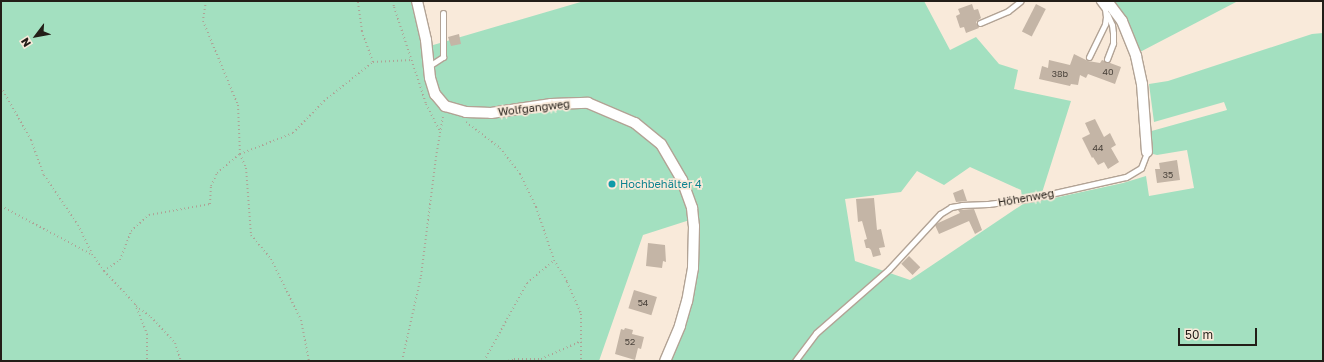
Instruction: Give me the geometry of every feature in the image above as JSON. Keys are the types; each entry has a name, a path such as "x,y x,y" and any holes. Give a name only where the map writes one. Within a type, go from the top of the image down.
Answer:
{"street":[{"path":"417,1 426,40 429,66 435,94 445,106"},
{"name":"Höhenweg","path":"1106,5 1122,21 1136,56 1142,84 1146,152"},
{"name":"Wolfgangweg","path":"445,106 466,112 491,113 552,104 588,102 635,123 661,144 682,180 692,208 694,226 693,268 687,301 680,326 665,361"}],"lane":[{"path":"980,23 1008,11 1021,1"},
{"path":"1100,1 1106,5 1113,33 1113,43 1107,58"},
{"path":"1089,57 1105,24 1106,5"},
{"path":"429,66 443,57 443,13"},
{"name":"Höhenweg","path":"795,361 816,333 889,269 940,214 950,207 988,204 1028,198 1126,177 1141,168 1146,152"}],"path":[{"path":"206,1 204,21 238,105 240,154 246,168 251,235 271,259 301,320 309,361"},
{"path":"358,1 362,31 374,62"},
{"path":"104,271 120,260 130,231 149,215 210,204 211,186 217,172 240,154 293,133 324,101 374,62 412,60 393,1"},
{"path":"1,87 31,140 44,175 78,225 92,254 104,271 135,304 151,317 174,343 181,361"},
{"path":"402,361 421,276 436,157 445,106"},
{"path":"464,120 500,148 520,174 536,207 554,260 567,282 581,314 581,361"},
{"path":"1,206 92,254"},
{"path":"484,361 527,283 554,260"},
{"path":"135,304 147,334 148,361"},
{"path":"508,361 514,359 541,359 581,341"}],"green space":[{"path":"1,1 412,1 423,48 584,1 924,1 950,50 976,37 999,64 1018,70 1014,89 1071,101 1040,199 1045,200 1123,183 1146,176 1149,196 1194,188 1187,150 1157,155 1149,153 1148,132 1227,110 1224,102 1154,122 1149,84 1168,81 1312,34 1323,33 1323,361 668,361 680,334 696,218 643,235 599,361 1,361","holes":["970,167 1021,190 1023,204 910,280 855,261 845,199 901,192 917,171 944,185"]},
{"path":"1114,1 1238,1 1140,52 1127,19"}],"building":[{"path":"972,4 974,10 978,9 981,18 976,22 979,28 966,33 964,27 960,28 956,16 960,14 958,9"},
{"path":"1036,4 1046,9 1032,37 1022,32"},
{"path":"459,34 461,44 451,46 448,37"},
{"path":"1074,54 1088,61 1100,63 1102,60 1121,67 1115,84 1088,74 1086,78 1080,75 1078,85 1071,84 1070,86 1039,79 1042,66 1048,68 1049,60 1070,65"},
{"path":"1095,119 1104,137 1110,133 1116,145 1111,148 1119,162 1108,169 1104,162 1098,165 1093,157 1092,158 1082,138 1090,134 1085,123"},
{"path":"1177,160 1180,180 1157,183 1155,169 1160,169 1159,163"},
{"path":"963,189 967,201 956,202 953,193"},
{"path":"874,198 877,230 881,229 885,247 879,248 881,255 873,257 871,250 866,248 864,240 867,239 862,221 858,222 856,199"},
{"path":"974,209 982,230 975,234 969,221 939,234 935,225 936,224 960,213 958,210"},
{"path":"648,243 665,245 666,262 663,261 662,268 646,266"},
{"path":"909,256 920,267 913,275 901,264"},
{"path":"634,290 657,297 651,315 628,308"},
{"path":"625,328 633,330 632,334 644,337 641,349 638,348 635,360 615,354 621,329 624,330"}],"place":[{"name":"Hochbehälter 4","path":"612,184"}]}
